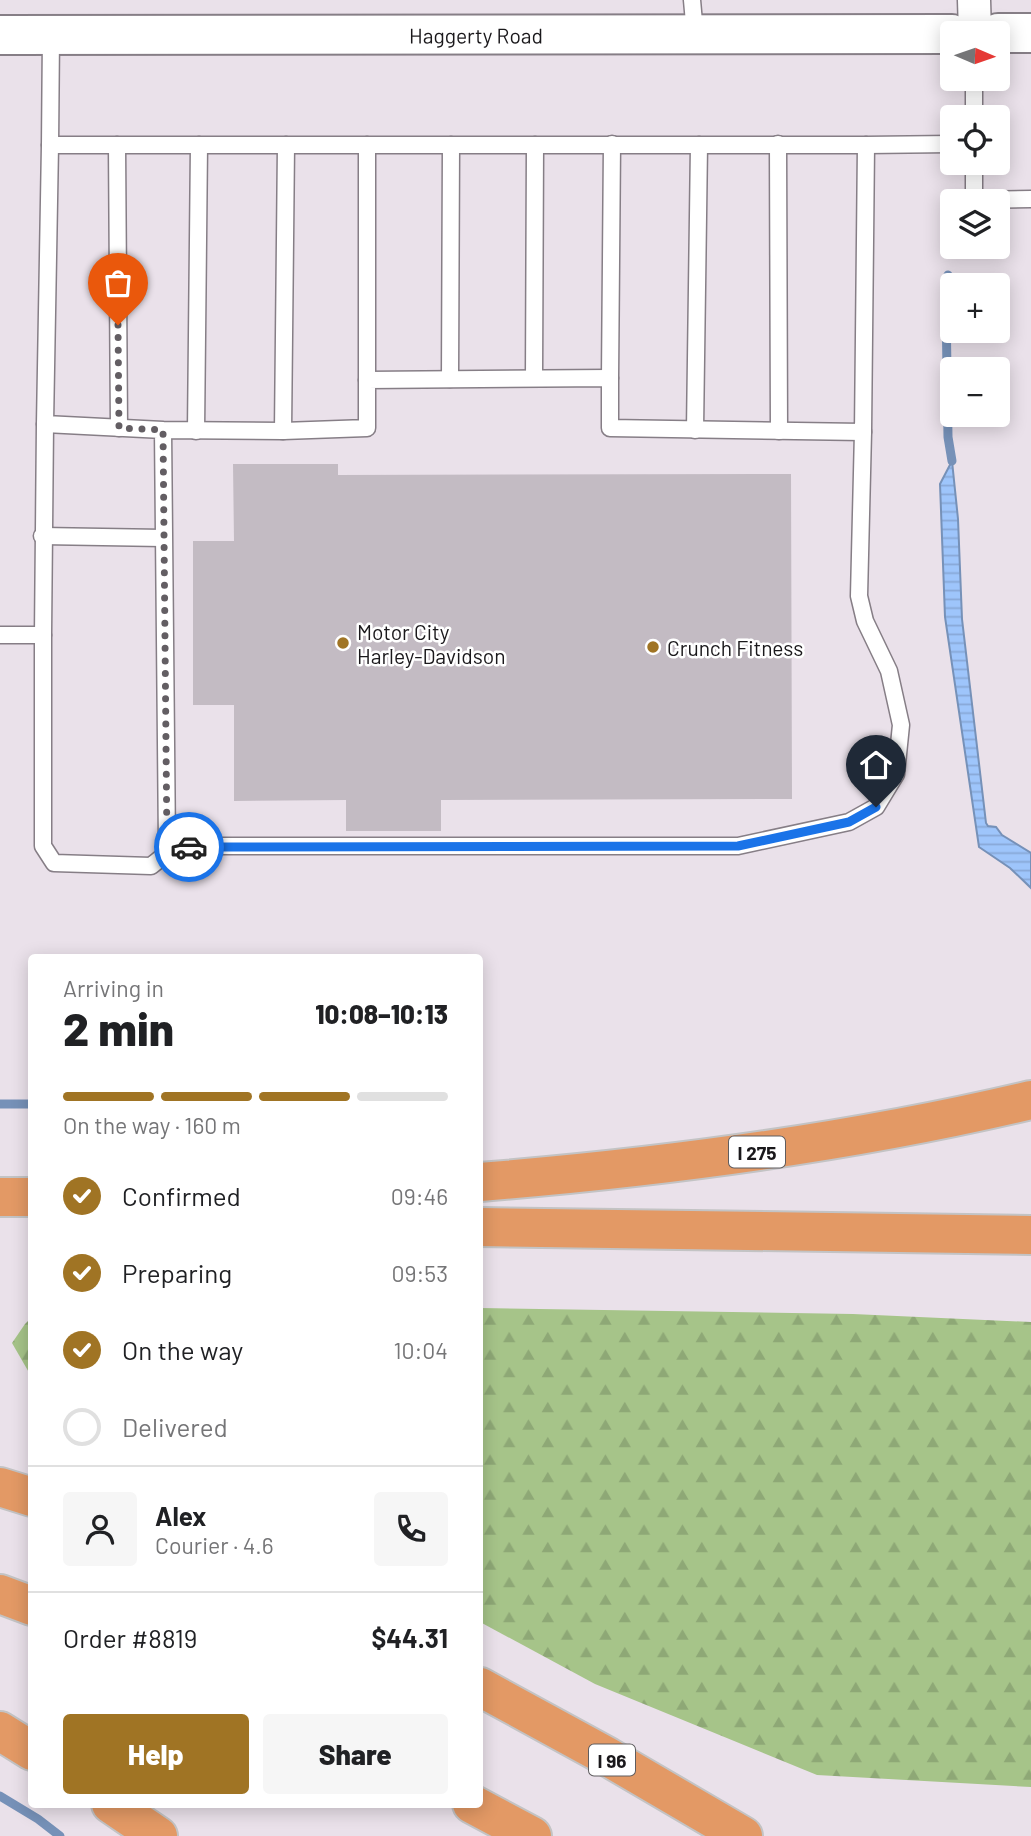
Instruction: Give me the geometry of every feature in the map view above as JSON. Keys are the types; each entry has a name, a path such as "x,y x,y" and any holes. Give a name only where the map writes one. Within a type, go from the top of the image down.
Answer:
{"highway":[{"name":"I 275","path":"483,1182 596,1172 735,1155 873,1134 1031,1100"},
{"path":"0,1197 28,1197"},
{"path":"483,1227 1031,1236"},
{"path":"0,1487 28,1496"},
{"path":"0,1594 28,1604"},
{"name":"I 96","path":"483,1688 743,1836"},
{"path":"0,1731 28,1748"},
{"path":"117,1808 158,1836"},
{"path":"479,1808 531,1836"}],"street":[{"path":"974,0 975,21"},
{"name":"Haggerty Road","path":"0,35 694,17 940,33"},
{"path":"1010,33 1031,33"}],"lane":[{"path":"51,35 42,536 43,846 54,863 151,866 166,854 163,430"},
{"path":"778,144 779,430"},
{"path":"50,145 940,144"},
{"path":"117,145 119,428"},
{"path":"196,431 199,145"},
{"path":"283,431 286,145"},
{"path":"45,425 196,431 367,429 367,145"},
{"path":"450,379 451,145"},
{"path":"534,378 535,145"},
{"path":"612,145 610,428 863,432"},
{"path":"695,430 699,145"},
{"path":"167,848 738,846 849,822 876,807 896,774 901,725 889,671 865,621 859,597 866,145"},
{"path":"974,175 974,200 1031,200"},
{"path":"368,380 610,377"},
{"path":"42,536 163,538"},
{"path":"0,635 43,635"}],"green space":[{"path":"483,1308 853,1314 1031,1322 1031,1787 817,1775 595,1684 483,1624"},
{"path":"28,1321 28,1371 12,1343"}],"water":[{"path":"952,461 958,519 962,619 986,823 996,827 1002,835 1031,853 1031,888 1010,868 979,847 945,617 940,484"}],"building":[{"path":"233,464 338,464 338,475 791,474 792,799 441,800 441,831 346,831 346,800 234,801 234,705 193,705 193,541 234,541"}],"waterway":[{"path":"947,343 948,437 952,461"},
{"path":"0,1104 28,1104"},
{"path":"0,1796 60,1836"}],"way so far":[{"path":"118,325 119,428 163,430 167,848 189,847"}],"place":[{"name":"Motor City Harley-Davidson","path":"343,643"},
{"name":"Crunch Fitness","path":"653,647"}],"route":[{"path":"189,847 738,846 849,822 876,807"}]}
